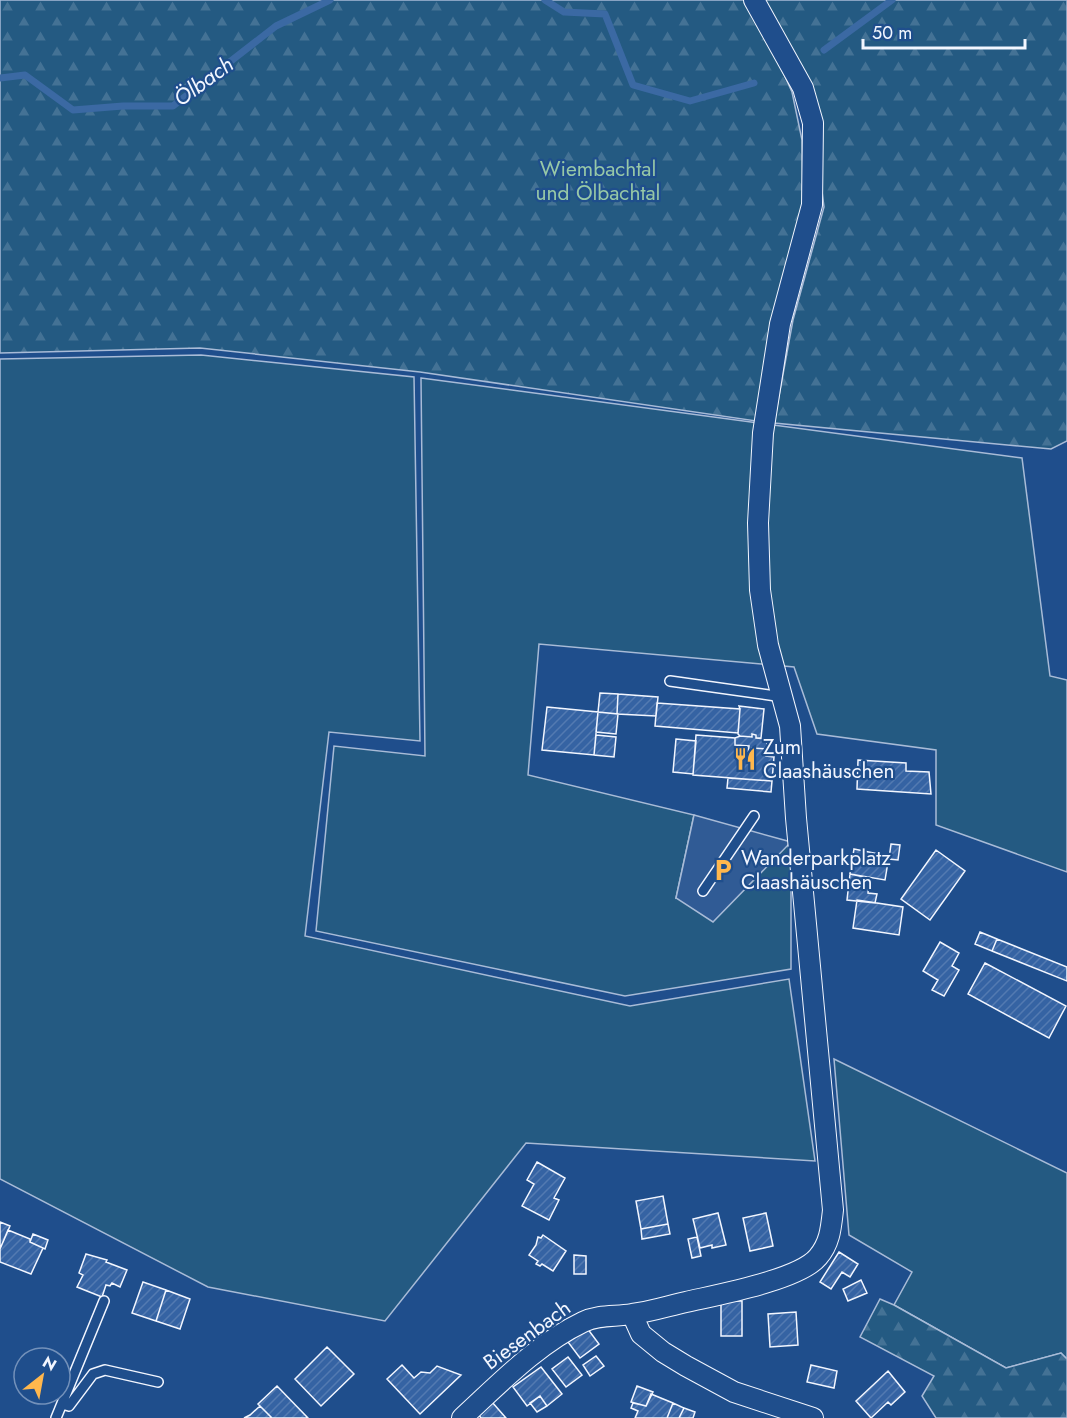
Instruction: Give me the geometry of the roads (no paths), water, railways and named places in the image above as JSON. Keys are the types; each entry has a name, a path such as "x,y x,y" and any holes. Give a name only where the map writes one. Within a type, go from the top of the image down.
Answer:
{"street":[{"path":"754,0 802,88 813,123 812,205 780,324 763,433 758,523 760,590 768,645 790,726 796,819 833,1210 830,1237 818,1258 802,1269 750,1287 632,1314 641,1334 663,1352 686,1366 734,1392 813,1418"},
{"name":"Biesenbach","path":"462,1418 513,1371 582,1322 599,1316 632,1314"}],"lane":[{"path":"670,681 783,697"},
{"path":"703,891 754,816"},
{"path":"72,1380 104,1302"},
{"path":"72,1402 93,1374 105,1370 158,1382"}],"waterway":[{"name":"Ölbach","path":"0,78 25,75 73,110 123,106 173,106 276,26 330,0"},
{"name":"Ölbach","path":"545,0 564,12 605,14 633,85 690,101 754,83"},
{"name":"Ölbach","path":"824,50 892,0"}],"place":[{"name":"Zum Claashäuschen","path":"745,759"},
{"name":"Wanderparkplatz Claashäuschen","path":"723,870"}],"park label":[{"name":"Wiembachtal und Ölbachtal","path":"598,181"}]}
